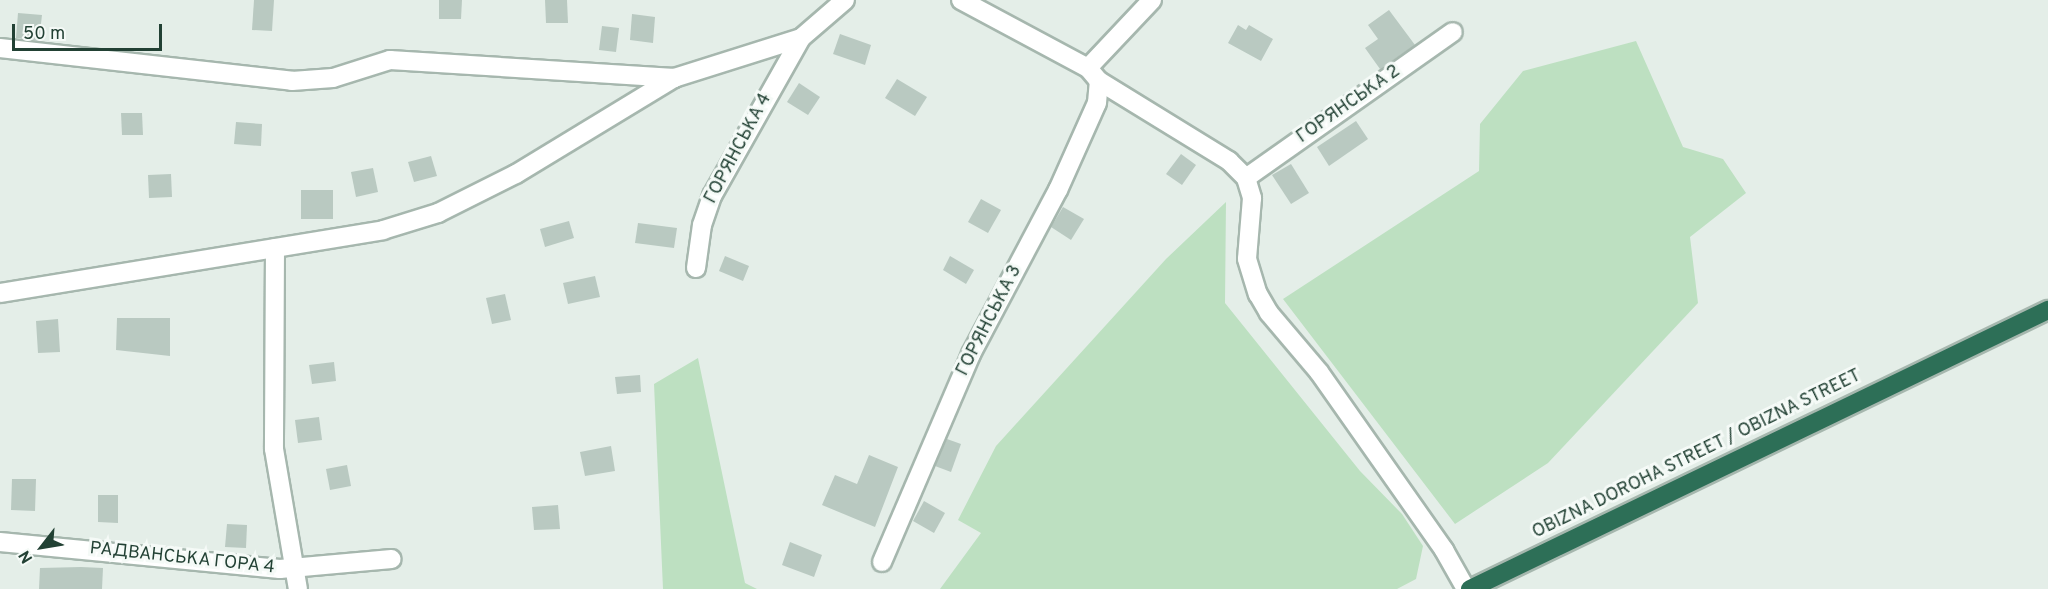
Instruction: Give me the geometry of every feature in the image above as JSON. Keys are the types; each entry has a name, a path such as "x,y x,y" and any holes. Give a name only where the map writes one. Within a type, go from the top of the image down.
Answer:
{"highway":[{"name":"OBIZNA DOROHA STREET / OBIZNA STREET","path":"1468,589 2048,310"}],"street":[{"path":"0,293 383,230 438,213 516,174 674,78 801,38 845,0"},
{"path":"961,0 1094,75 1228,161 1246,178 1252,198 1247,259 1258,294 1269,313 1318,372 1444,550 1468,589"},
{"path":"1094,75 1152,0"},
{"name":"ГОРЯНСЬКА 2","path":"1246,178 1452,32"},
{"name":"ГОРЯНСЬКА 4","path":"696,268 702,225 712,196 801,38"},
{"path":"0,48 292,81 333,78 390,60 674,78"},
{"name":"ГОРЯНСЬКА 3","path":"882,562 971,354 1058,190 1097,103 1094,75"},
{"path":"275,248 274,449 292,568 298,589"},
{"name":"РАДВАНСЬКА ГОРА 4","path":"0,542 292,568 392,559"}],"green space":[{"path":"1636,41 1683,147 1723,159 1746,193 1690,237 1698,303 1548,463 1455,524 1283,299 1479,171 1480,124 1523,71"},
{"path":"1226,202 1225,303 1360,471 1402,514 1423,546 1416,579 1397,589 940,589 981,533 958,520 996,446 1166,259"},
{"path":"698,358 745,583 757,589 663,589 654,384"}],"building":[{"path":"254,0 274,0 272,31 252,30"},
{"path":"439,0 462,0 461,19 439,19"},
{"path":"545,0 567,0 568,23 546,23"},
{"path":"1389,10 1415,45 1380,69 1365,48 1378,39 1368,25"},
{"path":"18,13 42,15 39,41 16,38"},
{"path":"632,14 655,17 653,43 630,40"},
{"path":"1238,25 1246,30 1249,25 1273,39 1261,61 1228,43"},
{"path":"602,26 619,28 616,52 599,50"},
{"path":"840,34 871,45 865,65 833,54"},
{"path":"897,79 927,97 915,116 885,98"},
{"path":"799,83 820,97 808,115 787,102"},
{"path":"121,113 142,113 143,135 122,135"},
{"path":"1356,121 1368,139 1329,166 1317,147"},
{"path":"236,122 262,124 261,146 234,144"},
{"path":"1181,154 1196,165 1182,185 1166,174"},
{"path":"431,156 437,176 414,182 408,162"},
{"path":"1291,164 1309,193 1291,204 1272,175"},
{"path":"373,168 378,192 356,197 351,172"},
{"path":"171,174 172,197 149,198 148,175"},
{"path":"301,190 333,190 333,219 301,219"},
{"path":"981,199 1001,210 988,233 968,222"},
{"path":"1063,207 1084,219 1071,240 1051,227"},
{"path":"569,221 574,238 545,247 540,229"},
{"path":"638,223 677,228 674,248 635,243"},
{"path":"725,256 749,266 743,281 719,271"},
{"path":"950,256 974,270 966,284 943,270"},
{"path":"595,276 600,297 568,304 563,283"},
{"path":"505,294 511,320 492,324 486,298"},
{"path":"117,318 170,318 170,356 116,350"},
{"path":"58,319 60,352 38,353 36,321"},
{"path":"334,362 336,381 312,384 309,365"},
{"path":"640,375 641,392 617,394 615,377"},
{"path":"319,417 322,440 298,443 295,420"},
{"path":"947,439 961,444 951,472 935,466"},
{"path":"611,446 615,471 585,476 580,452"},
{"path":"869,455 898,467 875,527 822,505 835,475 857,484"},
{"path":"347,465 351,486 330,490 326,469"},
{"path":"12,479 36,479 35,511 11,510"},
{"path":"98,495 118,495 118,523 98,522"},
{"path":"924,501 945,513 934,533 913,521"},
{"path":"558,505 560,529 534,530 532,507"},
{"path":"227,524 247,525 246,548 225,547"},
{"path":"790,542 822,555 814,577 782,565"},
{"path":"40,568 103,568 102,589 39,589"}]}
